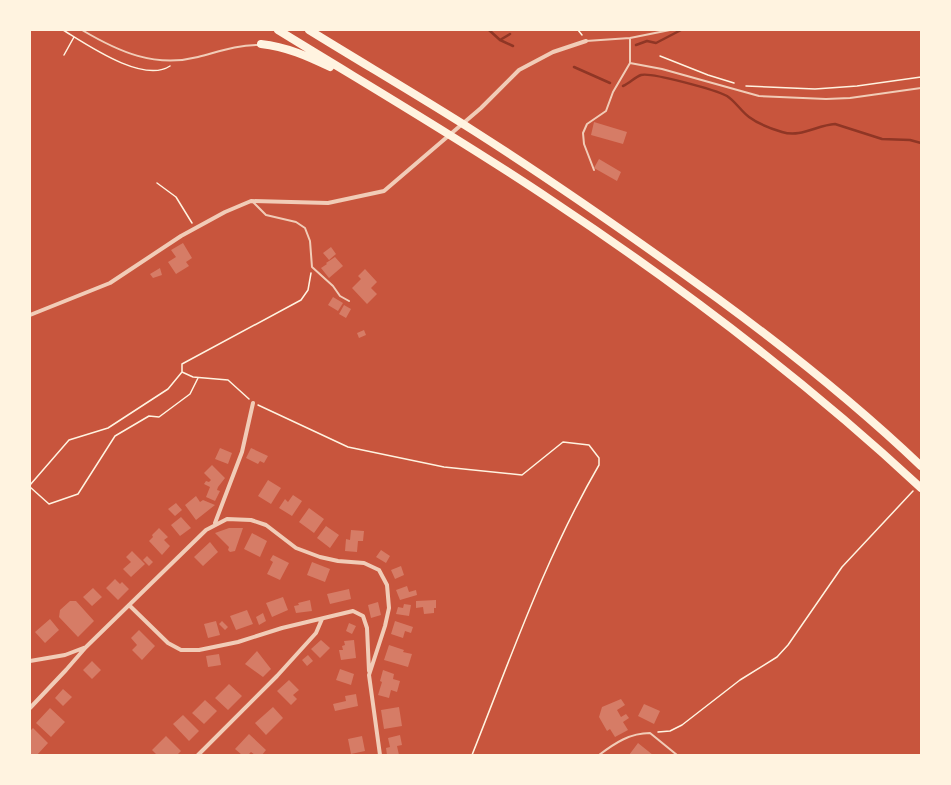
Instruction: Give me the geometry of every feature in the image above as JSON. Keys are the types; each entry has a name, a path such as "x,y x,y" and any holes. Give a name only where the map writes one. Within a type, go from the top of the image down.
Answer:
{"highway":[{"path":"278,30 377,90 550,199 677,287 808,388 877,447 918,488"},
{"path":"309,30 490,142 675,267 814,372 888,435 921,466"},
{"path":"261,44 281,46 297,52 377,90"}],"street":[{"path":"30,315 110,283 195,228 251,201 328,203 384,191 481,108 519,70 553,52 586,41"},
{"path":"215,523 242,452 253,403"},
{"path":"30,708 66,670 86,646 196,537 215,523 227,519 251,520 266,525 296,548 326,558 364,563 379,570 387,585 389,608 385,626 369,675"},
{"path":"129,605 168,643 174,647 189,651 213,648 282,628 353,611 363,616 367,628 369,675 380,755"},
{"path":"198,755 277,676 316,633 322,619"},
{"path":"30,661 65,655 86,646"}],"lane":[{"path":"82,30 111,47 133,56 154,61 176,61 245,45 261,44"},
{"path":"586,41 630,38 670,30"},
{"path":"594,170 584,144 583,133 587,124 606,111 613,92 630,63 630,38"},
{"path":"630,63 662,69 759,96 826,99 850,98 921,88"},
{"path":"251,201 266,215 296,222 305,228 310,241 312,267 334,286 340,296 349,302"},
{"path":"599,755 631,735 650,733 677,755"}],"path":[{"path":"63,30 112,59 144,70 157,71 168,67 176,61"},
{"path":"64,55 74,37"},
{"path":"660,56 708,75 738,84"},
{"path":"746,86 815,89 857,86 921,77"},
{"path":"157,183 176,197 195,228"},
{"path":"198,378 190,394 159,417 149,416 115,436 78,494 50,504 30,486 69,440 108,428 168,389 182,372 182,364 301,300 308,290 312,267"},
{"path":"182,372 198,378 228,380 253,403 348,447 444,467 522,475 563,442 589,445 599,458 599,465 578,501 513,649 472,755"},
{"path":"650,733 670,731 682,725 735,684 777,657 788,645 842,566 918,488"}],"building":[{"path":"594,122 627,132 623,144 591,135"},
{"path":"599,159 621,172 617,181 594,168"},
{"path":"183,243 192,258 186,262 189,266 176,274 168,262 176,257 171,250"},
{"path":"331,247 336,254 329,260 323,253"},
{"path":"335,257 343,266 329,278 321,268"},
{"path":"160,268 162,275 153,278 150,274"},
{"path":"365,269 377,282 371,288 377,294 367,304 352,288 361,279 358,276"},
{"path":"333,297 343,303 338,311 328,305"},
{"path":"344,305 351,309 346,318 339,314"},
{"path":"364,330 366,335 359,338 357,333"},
{"path":"220,448 232,453 228,464 215,459"},
{"path":"251,448 268,456 264,463 260,461 258,464 246,458"},
{"path":"212,465 225,478 218,487 217,490 220,491 215,501 206,497 210,487 204,484 206,481 209,482 211,480 204,473"},
{"path":"268,480 281,488 271,504 258,496"},
{"path":"293,495 302,501 292,516 279,508 285,499 288,502"},
{"path":"196,496 200,502 203,500 215,505 196,520 185,505"},
{"path":"176,503 182,510 175,516 168,509"},
{"path":"309,508 324,519 314,533 299,522"},
{"path":"181,517 191,528 180,536 171,525"},
{"path":"326,526 339,535 330,548 317,538"},
{"path":"159,528 168,537 164,540 170,546 162,555 149,541 153,537 152,535"},
{"path":"229,528 243,528 235,551 230,552 228,550 229,547 215,533"},
{"path":"351,530 364,531 363,541 358,541 357,552 345,551 346,539 350,540"},
{"path":"252,533 267,541 260,557 244,549"},
{"path":"210,542 218,552 203,566 194,557"},
{"path":"381,550 390,556 386,563 376,557"},
{"path":"132,551 145,564 131,577 123,569 131,562 126,557"},
{"path":"273,555 289,563 280,580 267,574 273,562 270,560"},
{"path":"147,556 153,562 149,566 143,560"},
{"path":"312,562 330,569 325,582 307,575"},
{"path":"401,566 404,575 395,579 391,570"},
{"path":"115,579 120,584 122,582 129,589 118,600 106,588"},
{"path":"407,586 409,592 416,590 417,595 400,600 396,590"},
{"path":"93,588 102,597 92,606 83,597"},
{"path":"349,589 351,599 330,604 327,594"},
{"path":"283,597 288,610 272,617 266,603"},
{"path":"310,600 312,611 296,613 294,606 299,605 298,603"},
{"path":"436,600 436,608 434,608 434,613 424,614 423,607 416,608 416,601"},
{"path":"70,601 76,601 94,621 78,637 59,617 60,610"},
{"path":"378,602 381,615 371,618 368,605"},
{"path":"404,604 411,605 409,616 396,614 398,607 403,608"},
{"path":"247,610 253,624 236,630 230,616"},
{"path":"263,613 266,621 259,625 256,617"},
{"path":"50,619 59,630 45,643 35,632"},
{"path":"216,621 220,635 208,638 204,624"},
{"path":"222,621 228,627 225,630 219,624"},
{"path":"395,621 413,627 411,633 405,631 403,638 391,634"},
{"path":"349,623 356,626 352,634 346,631"},
{"path":"139,630 155,646 142,660 132,650 137,645 131,638"},
{"path":"321,640 330,648 320,658 311,649"},
{"path":"354,640 356,658 341,660 339,650 343,650 342,646 345,645 344,641"},
{"path":"389,645 404,650 403,652 412,654 408,667 384,660"},
{"path":"257,651 271,669 263,677 245,664"},
{"path":"219,654 221,665 208,667 206,656"},
{"path":"308,655 313,661 307,666 302,660"},
{"path":"92,661 101,670 92,679 83,670"},
{"path":"340,669 354,674 351,685 336,680"},
{"path":"383,670 394,674 393,679 400,681 397,692 391,690 389,698 378,695 382,682 380,681"},
{"path":"289,680 299,690 293,695 297,699 291,705 277,691"},
{"path":"229,684 242,696 228,710 215,698"},
{"path":"63,689 72,697 63,706 55,698"},
{"path":"356,694 358,706 335,711 333,704 346,701 345,696"},
{"path":"621,699 625,705 617,710 621,717 626,714 629,718 623,722 628,730 615,737 610,729 607,731 599,717 602,707"},
{"path":"205,700 217,711 204,724 192,713"},
{"path":"644,704 660,711 654,724 638,716"},
{"path":"273,707 283,718 266,735 255,723"},
{"path":"399,707 402,726 384,729 381,710"},
{"path":"50,708 65,722 51,737 36,723"},
{"path":"183,715 199,731 189,741 173,724"},
{"path":"33,728 48,743 37,755 30,754 30,731"},
{"path":"249,734 266,750 262,755 255,755 251,752 248,755 242,755 235,749"},
{"path":"400,735 402,745 397,746 399,755 387,755 386,748 390,747 388,738"},
{"path":"166,736 181,751 177,755 157,755 152,750"},
{"path":"362,736 365,751 351,754 348,739"},
{"path":"638,743 653,755 629,755"}],"waterway":[{"path":"489,30 500,40 513,46"},
{"path":"636,45 647,41 656,43 681,30"},
{"path":"500,40 510,34"},
{"path":"574,67 610,83"},
{"path":"623,86 641,75 657,76 721,93 733,101 746,115 752,119 765,126 782,132 796,133 835,124 882,139 910,140 921,143"}]}
